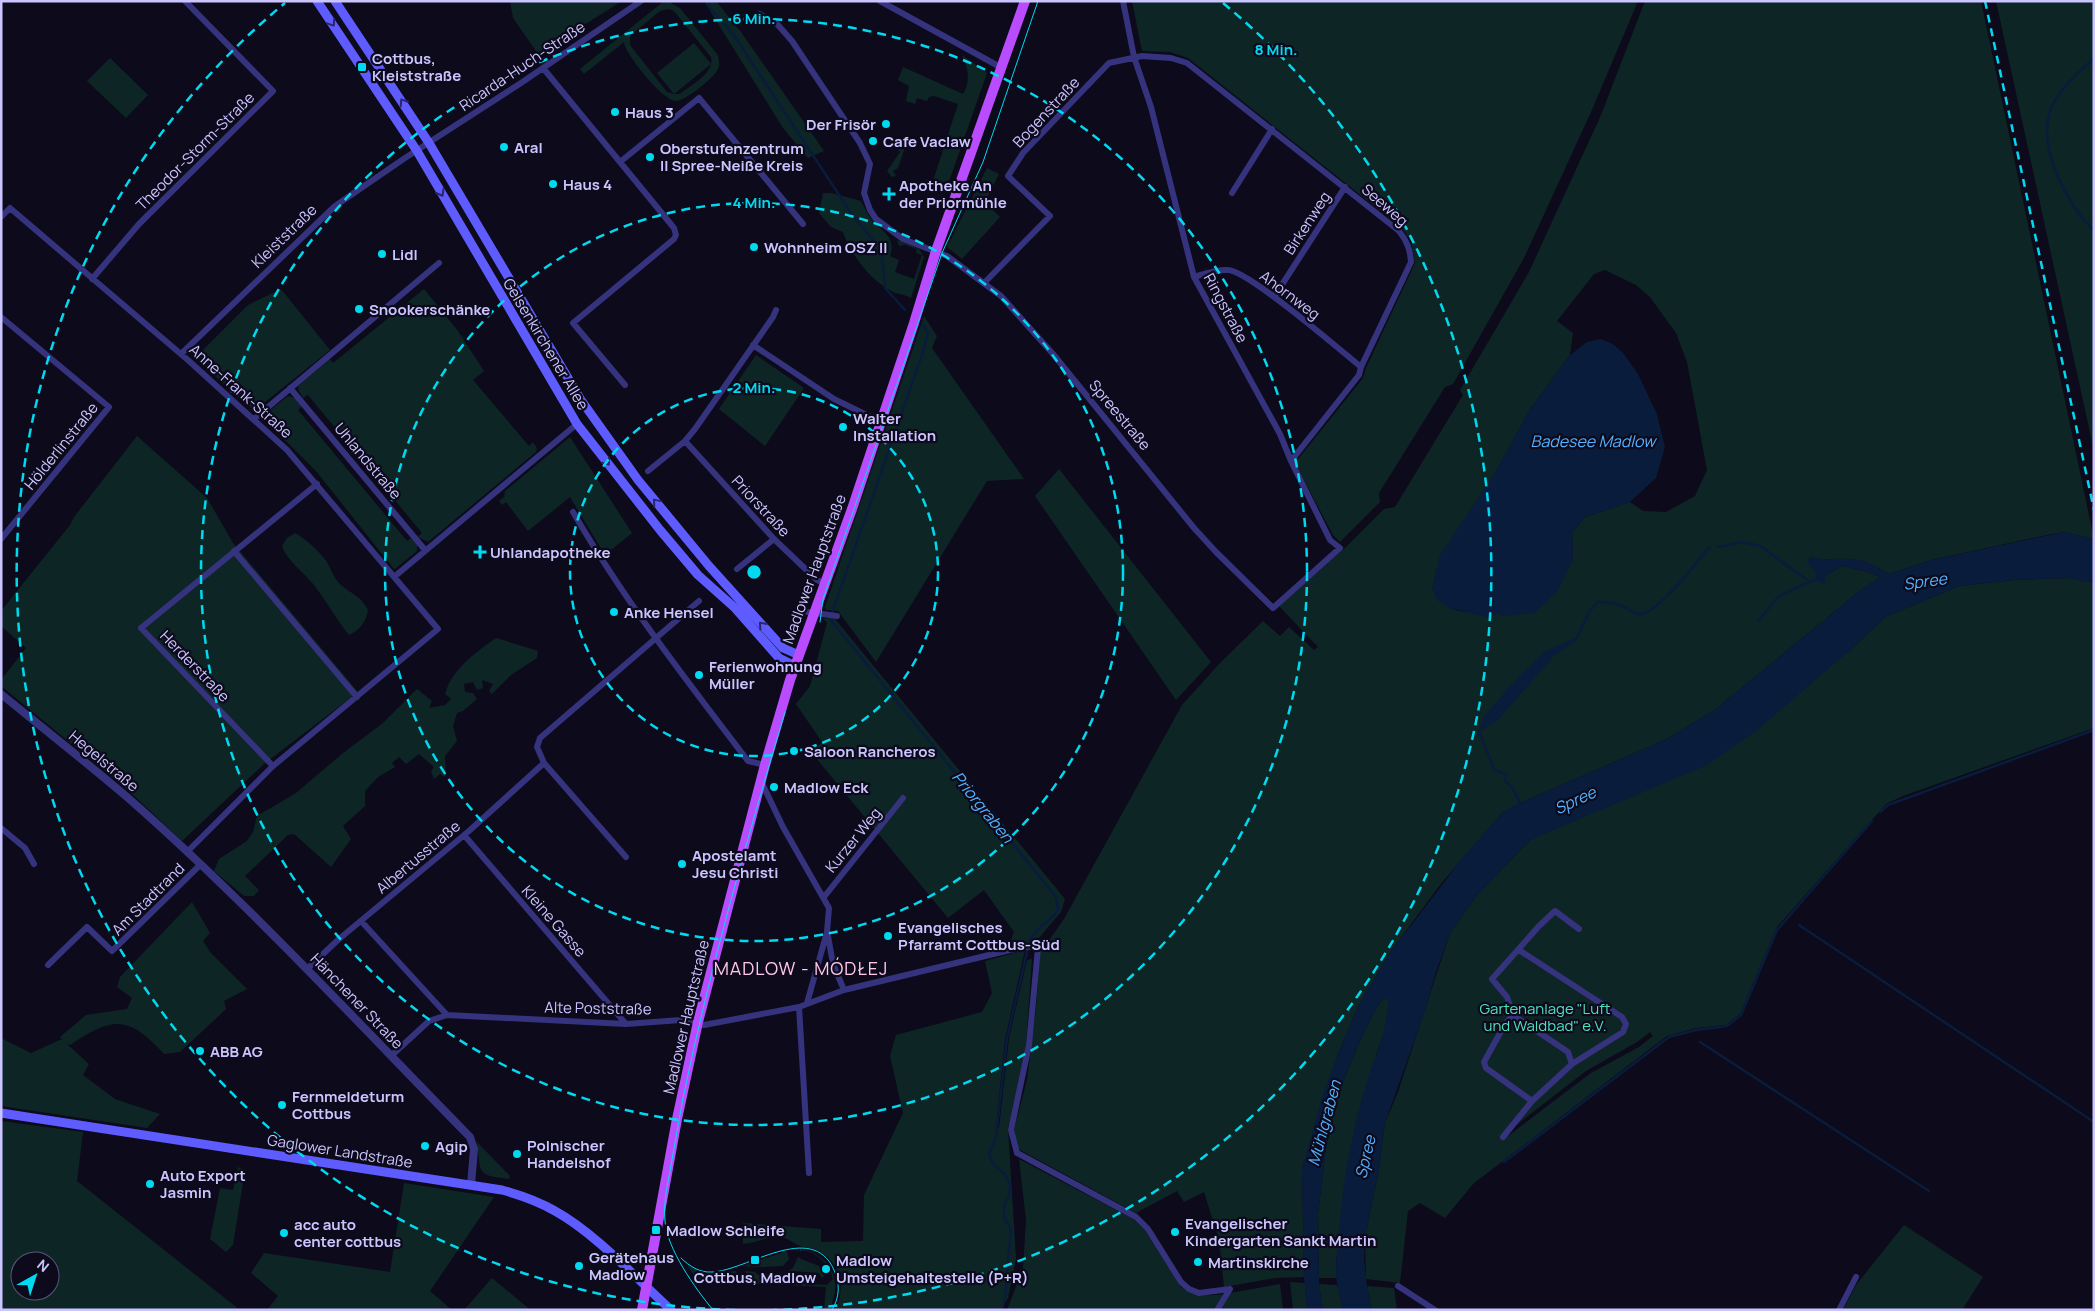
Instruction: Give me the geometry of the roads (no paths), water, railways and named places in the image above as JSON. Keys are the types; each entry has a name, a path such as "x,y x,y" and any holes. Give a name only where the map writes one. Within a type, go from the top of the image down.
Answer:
{"main road":[{"name":"Gelsenkirchener Allee","path":"317,1 417,150 578,424 660,530 698,575 735,608 779,658 795,666"},
{"name":"Gelsenkirchener Allee","path":"335,1 429,143 581,400 638,480 709,566 783,648 799,655"},
{"name":"Madlower Hauptstraße","path":"642,1310 677,1118 698,1022 765,765 795,666 881,422 936,251 1025,1"},
{"name":"Gaglower Landstraße","path":"1,1113 502,1190 532,1199 556,1211 586,1234 671,1310"}],"street":[{"name":"Theodor-Storm-Straße","path":"92,279 139,224 272,92 185,1"},
{"name":"Ricarda-Huch-Straße","path":"417,150 543,68 641,1"},
{"path":"880,1 1002,68"},
{"name":"Ringstraße","path":"1123,1 1134,57 1152,107 1194,277 1280,434 1291,461 1330,540 1340,548"},
{"name":"Spreestraße","path":"760,14 778,25 792,41 860,143 870,164 864,193 870,210 876,219 886,228 904,239 947,256 1001,296 1049,349 1216,552 1273,608 1340,548"},
{"name":"Seeweg","path":"1134,57 1171,58 1186,63 1345,187 1399,231 1407,242 1411,262 1361,367 1359,375 1291,461"},
{"name":"Bogenstraße","path":"984,283 1050,216 1008,176 1023,153 1109,63 1134,57"},
{"path":"543,68 674,228 676,236 573,323 625,385"},
{"path":"620,162 699,98 803,224"},
{"path":"1232,193 1272,129"},
{"name":"Kleiststraße","path":"182,354 323,215 417,150"},
{"name":"Birkenweg","path":"1274,297 1345,187"},
{"name":"Anne-Frank-Straße","path":"1,217 10,208 182,354 287,450 438,629 357,697"},
{"path":"254,419 439,263"},
{"name":"Ahornweg","path":"1194,277 1229,270 1240,273 1274,297 1361,367"},
{"path":"648,471 685,441 716,400 776,310"},
{"name":"Hölderlinstraße","path":"1,316 109,407 1,539"},
{"path":"753,345 834,399 881,422"},
{"name":"Uhlandstraße","path":"290,388 426,550"},
{"path":"394,576 578,424"},
{"name":"Priorstraße","path":"685,441 774,539 817,580 824,583"},
{"name":"Herderstraße","path":"273,766 141,628 317,484"},
{"path":"573,512 600,559 655,638 748,761 765,765"},
{"path":"737,569 774,539"},
{"path":"186,852 273,766 357,697 234,551"},
{"path":"626,857 544,762 537,747 540,738 699,601"},
{"path":"815,613 837,616"},
{"name":"Hegelstraße","path":"1,694 127,797 186,852"},
{"name":"Albertusstraße","path":"307,969 464,835 544,762"},
{"path":"761,781 783,827 829,908 828,932 833,964 844,990"},
{"name":"Kurzer Weg","path":"824,897 902,798"},
{"path":"1,828 25,848 34,864"},
{"name":"Kleine Gasse","path":"464,835 626,1024"},
{"name":"Hänchener Straße","path":"186,852 307,969 472,1140 474,1149 471,1185"},
{"name":"Am Stadtrand","path":"48,965 87,927 112,951 200,865"},
{"path":"1572,1064 1568,1052 1513,1015 1507,997 1492,979 1539,926 1555,911 1579,929"},
{"path":"361,922 447,1015"},
{"path":"807,1003 828,932"},
{"name":"Alte Poststraße","path":"391,1056 429,1020 447,1015 626,1024 681,1020 698,1022 704,1025 713,1024 799,1007 844,990 1022,948 1036,947 1029,1045 1011,1130 1017,1153 1136,1217 1148,1229 1181,1282 1188,1289 1199,1292 1230,1289 1216,1310"},
{"path":"1503,1137 1532,1101 1572,1064 1623,1032 1626,1024 1622,1017 1519,950"},
{"path":"799,1007 809,1173"},
{"path":"1513,1015 1505,1024 1484,1062 1486,1068 1532,1101"},
{"path":"1839,1310 1856,1277"},
{"path":"1398,1286 1434,1310"}],"water":[{"name":"Badesee Madlow","path":"1601,339 1613,344 1623,353 1638,374 1657,414 1665,447 1656,478 1630,502 1585,517 1572,533 1573,559 1557,592 1534,613 1503,616 1499,613 1490,618 1450,608 1437,600 1432,587 1440,555 1494,474 1531,408 1570,355 1587,342"},
{"name":"Spree","path":"2064,532 2094,539 2094,583 2069,578 2013,580 1959,586 1885,617 1848,652 1756,731 1707,765 1530,840 1477,895 1450,933 1424,1014 1385,1123 1379,1168 1365,1237 1364,1259 1372,1310 1343,1310 1337,1284 1336,1264 1345,1176 1360,1106 1384,1032 1388,997 1380,1002 1365,1029 1336,1099 1326,1149 1318,1214 1319,1284 1323,1310 1307,1310 1304,1277 1302,1168 1322,1097 1338,1054 1359,1005 1389,954 1465,855 1503,812 1667,739 1716,709 1862,589 1881,577 1842,566 1825,576 1825,584 1816,580 1816,572 1807,562 1810,557 1861,561 1889,574 1931,560"},
{"path":"1578,637 1576,641 1554,656 1497,721 1478,733 1484,717 1511,685 1545,651"}],"waterway":[{"name":"Priorgraben","path":"709,1 709,7 733,34 853,216 876,244 882,255 885,288 905,310"},
{"name":"Mühlgraben","path":"2094,58 2059,94 2051,108 2047,123 2051,157 2057,174 2074,206 2094,231"},
{"name":"Priorgraben","path":"922,323 928,333 923,352 830,619 1056,897 1058,910 1030,939 1007,1038 996,1137 989,1154 993,1164 1006,1175 1010,1185 1009,1196 1004,1205 1004,1217 1011,1229 1005,1297 1002,1310"},
{"path":"1718,547 1742,542 1760,546 1810,582 1817,579"},
{"path":"1576,639 1590,611 1597,602 1617,605 1639,614 1648,611 1666,597 1707,549 1710,548"},
{"path":"1758,621 1778,597 1809,582"},
{"path":"1880,812 1888,805 2094,730"},
{"path":"1479,732 1494,769 1506,775 1505,781 1512,787 1520,803"},
{"path":"1504,1162 1669,1037 1696,1030 1727,1026 1741,1015 1777,930 1872,821"},
{"path":"1799,925 2094,1122"},
{"path":"1700,1042 1929,1191"}],"tram line":[{"path":"820,622 823,599 942,253 983,162 1038,1"},
{"path":"713,1310 690,1280 676,1256 667,1232 665,1200 683,1098 717,952 785,712"},
{"path":"681,1258 695,1268 712,1272 726,1270 795,1248 810,1249 824,1256 836,1275 838,1295 832,1310"}],"railway":[{"path":"1985,1 2094,510"}],"place":[{"name":"Cottbus, Kleiststraße","path":"362,67"},
{"name":"Haus 3","path":"615,112"},
{"name":"Der Frisör","path":"886,124"},
{"name":"Cafe Vaclaw","path":"873,141"},
{"name":"Aral","path":"504,147"},
{"name":"Oberstufenzentrum II Spree-Neiße Kreis","path":"650,157"},
{"name":"Haus 4","path":"553,184"},
{"name":"Apotheke An der Priormühle","path":"889,194"},
{"name":"Wohnheim OSZ II","path":"754,247"},
{"name":"Lidl","path":"382,254"},
{"name":"Snookerschänke","path":"359,309"},
{"name":"Walter Installation","path":"843,427"},
{"name":"Uhlandapotheke","path":"480,552"},
{"name":"Anke Hensel","path":"614,612"},
{"name":"Ferienwohnung Müller","path":"699,675"},
{"name":"Saloon Rancheros","path":"794,751"},
{"name":"Madlow Eck","path":"774,787"},
{"name":"Apostelamt Jesu Christi","path":"682,864"},
{"name":"Evangelisches Pfarramt Cottbus-Süd","path":"888,936"},
{"name":"ABB AG","path":"200,1051"},
{"name":"Fernmeldeturm Cottbus","path":"282,1105"},
{"name":"Agip","path":"425,1146"},
{"name":"Polnischer Handelshof","path":"517,1154"},
{"name":"Auto Export Jasmin","path":"150,1184"},
{"name":"Madlow Schleife","path":"656,1230"},
{"name":"Evangelischer Kindergarten Sankt Martin","path":"1175,1232"},
{"name":"acc auto center cottbus","path":"284,1233"},
{"name":"Cottbus, Madlow","path":"755,1260"},
{"name":"Martinskirche","path":"1198,1262"},
{"name":"Gerätehaus Madlow","path":"579,1266"},
{"name":"Madlow Umsteigehaltestelle (P+R)","path":"826,1269"}],"district":[{"name":"MADLOW - MÓDŁEJ","path":"801,968"}],"park label":[{"name":"Gartenanlage \"Luft und Waldbad\" e.V.","path":"1545,1016"}]}
